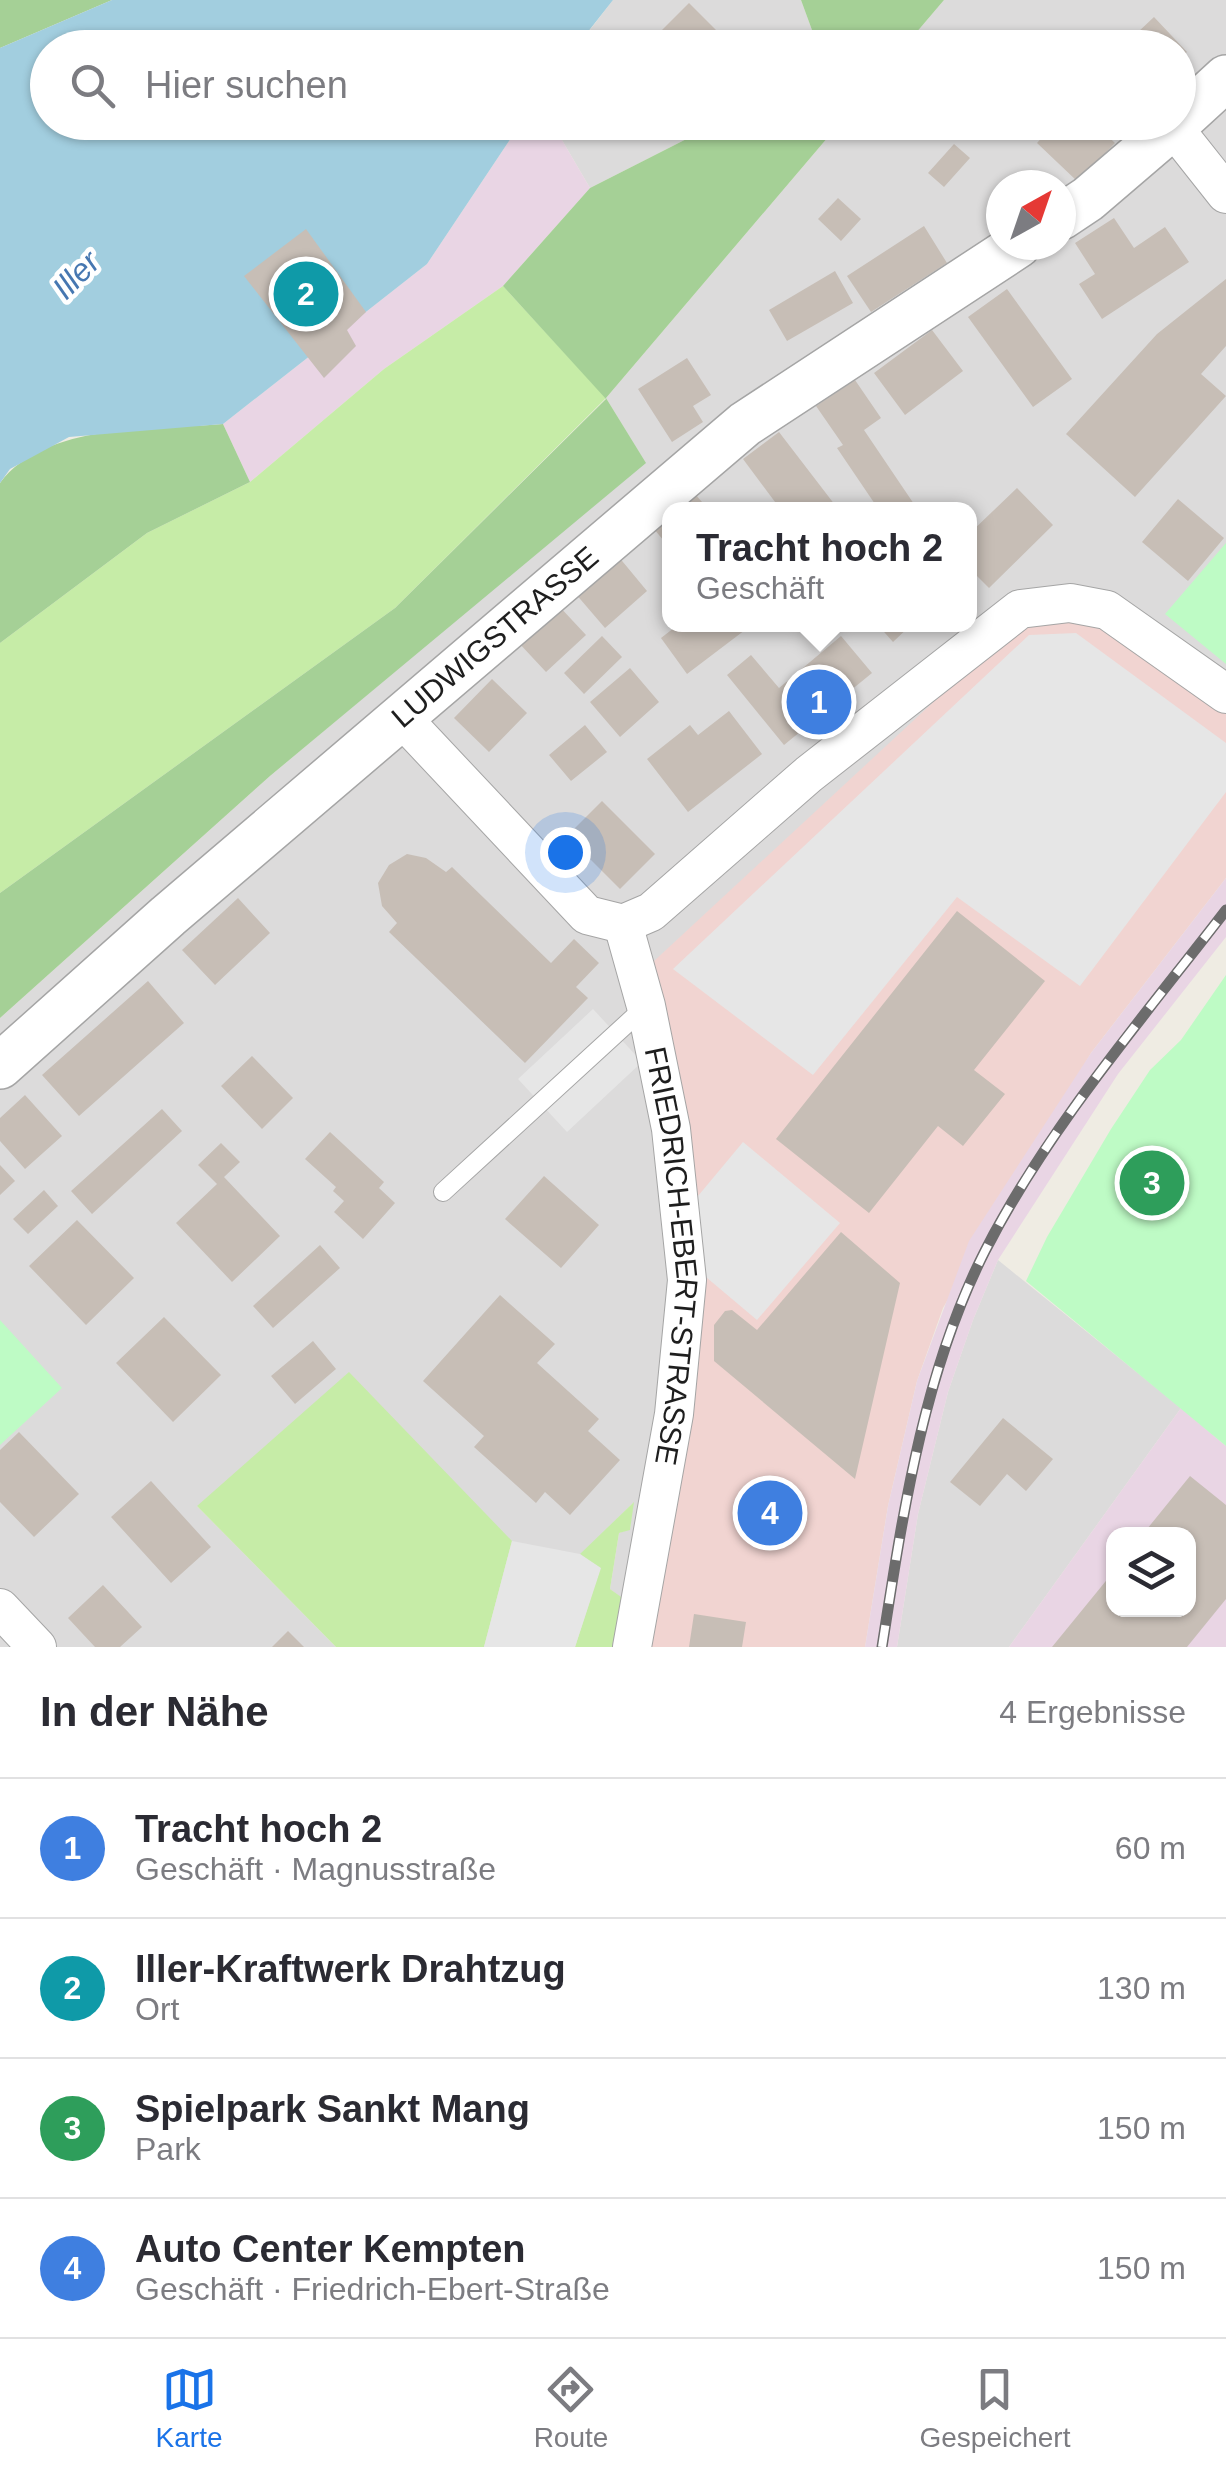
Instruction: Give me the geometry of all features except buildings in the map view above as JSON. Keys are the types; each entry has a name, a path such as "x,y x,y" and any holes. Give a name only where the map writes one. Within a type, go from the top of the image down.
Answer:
{"street":[{"path":"1196,106 1226,78"},
{"path":"1076,207 1158,140"},
{"path":"1188,140 1226,194"},
{"name":"LUDWIGSTRASSE","path":"0,1066 400,716 746,424 995,260"},
{"path":"400,716 587,915 623,924 652,912 809,774 1020,609 1070,603 1107,610 1226,694"},
{"name":"FRIEDRICH-EBERT-STRASSE","path":"623,924 646,1006 671,1129 685,1244 687,1310 674,1414 632,1647"},
{"path":"0,1608 37,1647"}],"lane":[{"path":"443,1192 646,1006"}],"shaded area":[{"path":"613,0 801,0 812,30 590,30"},
{"path":"944,0 1226,0 1226,674 702,1303 644,1647 612,1647 624,1600 610,1589 619,1533 630,1529 633,1503 581,1554 601,1568 575,1647 484,1647 512,1541 197,1506 336,1647 0,1647 0,1018 270,776 645,462 606,398 826,140 1196,140 1196,30 918,30"},
{"path":"510,140 562,140 590,188 503,286 384,369 250,482 223,424 427,264"},
{"path":"562,140 685,140 590,188"},
{"path":"1023,619 1101,623 1226,708 1226,878 1091,1053 943,1308 917,1381 888,1506 865,1647 644,1647 688,1415 653,962"},
{"path":"1076,633 1226,743 1226,792 1080,986 957,897 813,1075 673,969 1029,635"},
{"path":"1226,878 1226,937 1118,1074 998,1260 948,1392 918,1514 897,1647 865,1647 888,1506 917,1381 969,1241 1091,1053"},
{"path":"593,1009 642,1062 567,1132 518,1079"},
{"path":"743,1142 840,1223 757,1320 700,1272 693,1202"},
{"path":"998,1260 1181,1408 1009,1647 897,1647 918,1514 948,1392"},
{"path":"1181,1408 1226,1446 1226,1647 1009,1647"},
{"path":"512,1541 580,1554 601,1568 575,1647 484,1647"}],"green space":[{"path":"0,0 112,0 42,30 30,30 30,35 0,48"},
{"path":"801,0 944,0 918,30 812,30"},
{"path":"685,140 826,140 606,398 646,463 270,776 0,1018 0,893 395,608 606,399 503,286 590,188"},
{"path":"503,286 606,398 395,608 0,893 0,643 147,533 250,482 384,369"},
{"path":"223,424 250,482 147,533 0,643 0,483 20,463 45,449 103,433"},
{"path":"1226,543 1226,664 1165,614"},
{"path":"1226,975 1226,1446 1026,1281 1047,1237 1111,1129 1150,1070 1181,1040"},
{"path":"0,1320 62,1388 0,1445"},
{"path":"349,1372 512,1541 484,1647 336,1647 197,1506"},
{"path":"634,1502 630,1530 619,1533 610,1589 624,1599 612,1647 575,1647 600,1569 580,1554"}],"water":[{"path":"112,0 613,0 589,30 42,30"},
{"name":"Iller","path":"30,35 30,140 510,140 427,264 223,424 69,437 10,469 0,483 0,48"}],"railway":[{"path":"882,1647 918,1444 946,1346 985,1251 1067,1118 1226,910"}],"place":[{"name":"Iller-Kraftwerk Drahtzug","path":"306,294"},
{"name":"Tracht hoch 2","path":"819,702"},
{"name":"Spielpark Sankt Mang","path":"1152,1183"},
{"name":"Auto Center Kempten","path":"770,1513"}]}
